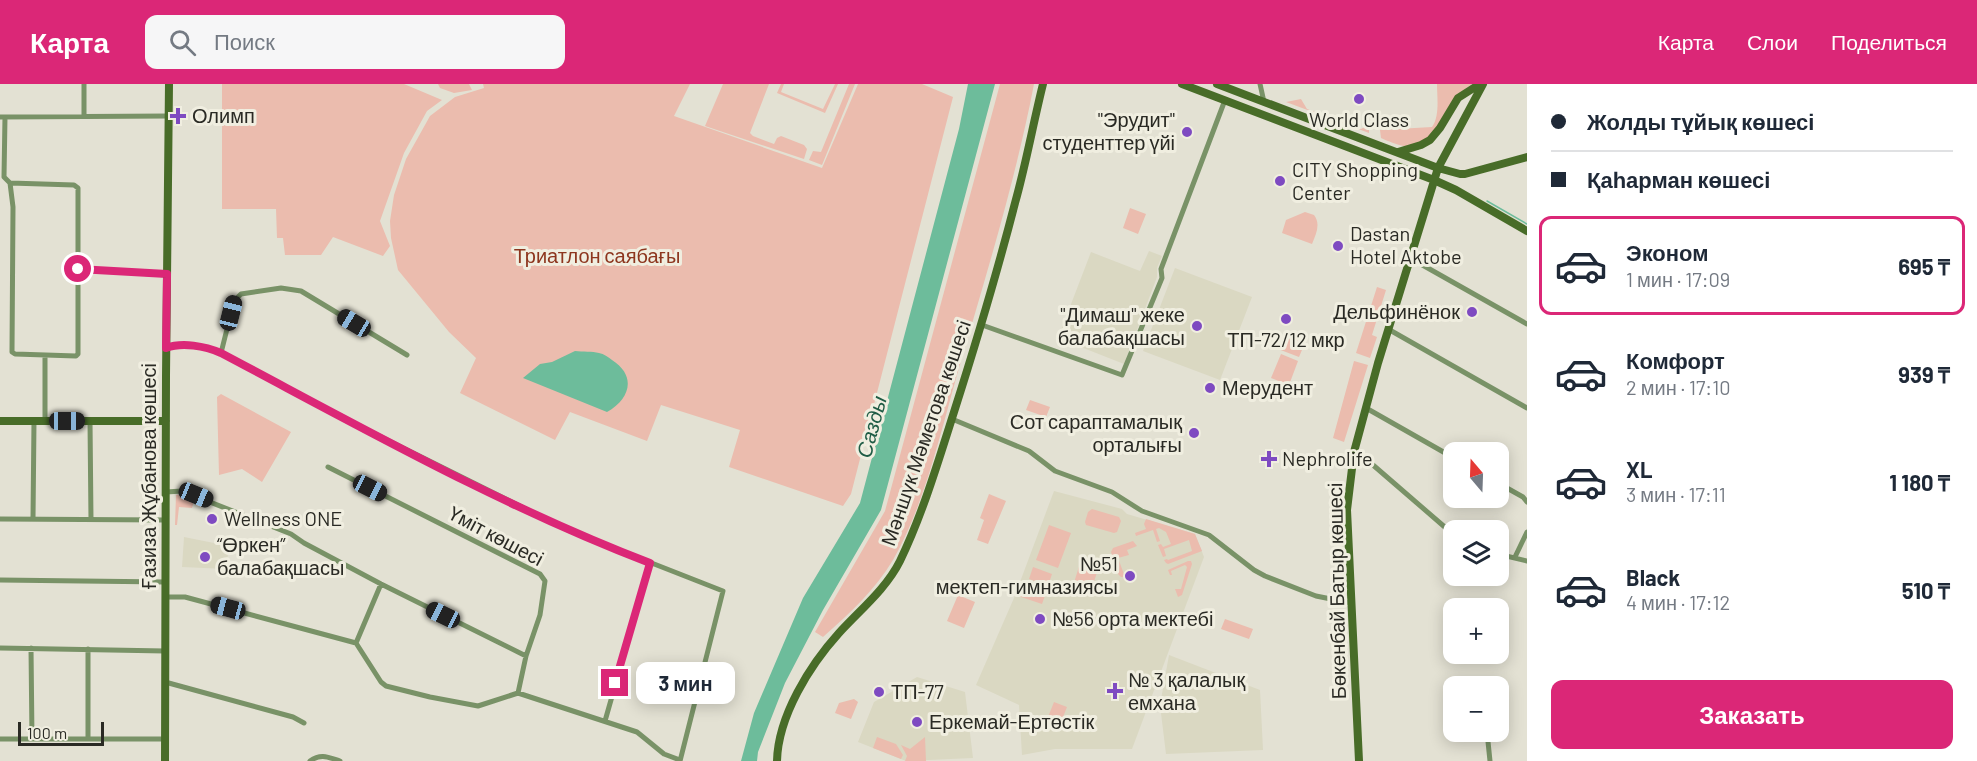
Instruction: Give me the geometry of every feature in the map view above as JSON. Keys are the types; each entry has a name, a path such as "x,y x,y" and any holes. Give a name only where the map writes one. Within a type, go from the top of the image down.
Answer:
{"street":[{"path":"84,84 84,116"},
{"name":"Ғазиза Жұбанова көшесі","path":"165,761 169,84"},
{"name":"Мәншүк Мәметова көшесі","path":"777,761 778,749 791,704 803,681 839,633 869,604 899,562 932,481 982,325 1016,200 1043,84"},
{"path":"1182,84 1434,180 1456,190 1527,231"},
{"path":"1217,84 1438,168 1460,174 1527,157"},
{"path":"1260,84 1264,102"},
{"path":"1398,152 1430,140 1458,98 1481,84"},
{"name":"Бөкенбай Батыр көшесі","path":"1359,761 1347,510 1354,452 1388,329 1438,168 1481,84"},
{"path":"982,325 1122,375 1162,278 1161,269 1225,100"},
{"path":"10,183 76,186 78,188 78,354 76,356 15,354 12,352 13,207 10,183 4,177 2,117 169,116"},
{"path":"1364,153 1369,141"},
{"path":"1410,258 1527,324"},
{"path":"78,269 167,274"},
{"path":"221,353 234,300 242,294 257,290 281,288 301,291 407,356"},
{"path":"1388,329 1527,408"},
{"path":"165,597 185,597 356,643 381,682 386,686 430,698 478,706 518,693 637,732 664,754 680,761 723,591 570,531 352,423 212,349 176,344 166,348"},
{"path":"45,355 45,421"},
{"path":"1366,408 1443,452"},
{"path":"952,419 1029,451 1054,471 1112,492 1142,511 1209,535 1265,576 1316,596 1351,603"},
{"path":"0,421 166,421"},
{"path":"33,519 34,421"},
{"path":"90,421 91,520"},
{"path":"1354,452 1373,465 1443,525"},
{"name":"Үміт көшесі","path":"328,467 540,574 545,581 540,615 526,656 518,693"},
{"path":"1509,489 1527,502"},
{"path":"166,492 182,491 291,534 381,584 526,656"},
{"path":"0,519 166,520"},
{"path":"1515,557 1527,532"},
{"path":"1509,556 1527,561"},
{"path":"605,721 650,563"},
{"path":"0,580 165,582"},
{"path":"356,643 381,584"},
{"path":"0,648 165,651"},
{"path":"31,648 32,739"},
{"path":"87,649 88,739"},
{"path":"165,682 293,717 304,723"},
{"path":"0,739 165,739"},
{"path":"1488,742 1490,761"},
{"path":"310,761 318,756 340,761"}],"shaded area":[{"path":"968,84 995,84 881,510 823,610 785,683 758,752 757,761 741,761 754,713 803,598 860,503 959,129"},
{"path":"1149,251 1162,256 1157,268 1157,277 1124,364 1058,338 1091,252 1140,271"},
{"name":"\"Димаш\" жеке балабақшасы","path":"1175,268 1252,297 1220,380 1143,351"},
{"path":"575,351 603,354 620,366 625,373 628,387 625,394 615,407 607,412 523,378 540,364 552,362"},
{"path":"1054,491 1122,509 1127,514 1195,534 1204,557 1132,749 1055,749 1022,755 1019,705 976,685 1014,598"},
{"name":"“Өркен” балабақшасы","path":"184,537 229,546 226,569 182,567"},
{"path":"1169,655 1260,690 1263,750 1166,754 1160,705"},
{"name":"Еркемай-Ертөстік","path":"917,677 965,692 973,758 906,761 858,742 874,702"}],"green space":[{"path":"222,84 404,84 442,100 427,111 404,153 380,221 390,246 383,256 333,237 321,255 285,255 283,238 277,238 276,209 222,209"},
{"path":"438,84 469,84 472,90 454,93 440,88"},
{"name":"Триатлон саябағы","path":"483,84 690,84 674,116 822,168 858,84 922,84 953,97 851,494 843,506 729,467 740,430 661,405 647,441 570,412 555,440 460,393 476,358 449,332 398,270 390,221 394,195 406,159 430,116 455,97 484,88"},
{"path":"723,84 769,84 750,133 774,144 781,136 804,145 807,149 804,159 705,126"},
{"path":"781,84 784,84 781,92 823,109 835,84 838,84 825,113 777,93"},
{"path":"849,84 855,84 822,165 809,160 813,151 821,152"},
{"path":"1000,84 1034,84 1009,194 930,470 914,517 886,571 852,610 823,637 815,632 885,511"},
{"path":"1437,84 1472,84 1457,96 1436,128 1422,142 1404,146 1381,138 1380,130 1432,127 1437,112"},
{"path":"1301,99 1307,109 1361,129 1366,126 1369,128 1369,133 1286,102"},
{"path":"1130,208 1146,214 1138,234 1123,228"},
{"path":"1305,212 1314,215 1317,222 1312,244 1282,233 1286,220"},
{"path":"1377,287 1386,290 1372,335 1377,337 1370,358 1356,353"},
{"path":"1297,334 1307,338 1299,357 1278,349 1283,337 1294,341"},
{"path":"1281,354 1298,361 1289,385 1271,378"},
{"path":"1354,361 1368,365 1344,442 1333,438"},
{"path":"221,394 291,432 262,482 242,469 219,475 217,397"},
{"path":"1030,400 1050,407 1046,417 1026,410"},
{"path":"186,494 195,498 192,508 179,507 177,525 175,525 176,495"},
{"path":"989,494 1006,501 988,544 977,540 984,520 980,518"},
{"path":"1092,509 1119,517 1121,521 1117,532 1086,525 1088,512"},
{"path":"1146,519 1195,534 1202,551 1166,563 1164,560 1192,551 1189,540 1164,549 1166,556 1163,557 1158,545 1161,544 1163,547 1171,544 1166,532 1159,528 1156,529 1160,541 1157,542 1153,530 1136,536 1135,533 1146,529 1144,524"},
{"path":"1049,525 1071,533 1058,568 1036,560"},
{"path":"1133,541 1137,546 1127,550 1129,555 1118,558 1125,577 1121,577 1111,552 1113,548"},
{"path":"1082,557 1100,563 1090,594 1072,589"},
{"path":"1188,561 1192,564 1182,595 1178,597 1175,589 1181,589 1187,567 1185,565 1171,571 1172,575 1168,570"},
{"path":"1033,567 1052,574 1048,586 1029,579"},
{"path":"1023,581 1047,590 1042,604 1018,596"},
{"path":"958,595 975,602 964,628 947,621"},
{"path":"1225,619 1253,629 1249,639 1221,629"},
{"path":"854,699 858,702 851,719 835,713 839,703"},
{"path":"1054,702 1067,707 1059,727 1046,722"},
{"path":"877,737 896,744 903,755 901,759 873,748"},
{"path":"925,737 926,761 905,761 907,756 901,745 910,749"}],"waterway":[{"path":"1487,201 1527,224"}],"place":[{"name":"World Class","path":"1359,99"},
{"name":"Олимп","path":"178,116"},
{"name":"\"Эрудит\" студенттер үйі","path":"1187,132"},
{"name":"CITY Shopping Center","path":"1280,181"},
{"name":"Dastan Hotel Aktobe","path":"1338,246"},
{"name":"Дельфинёнок","path":"1472,312"},
{"name":"ТП-72/12 мкр","path":"1286,319"},
{"name":"\"Димаш\" жеке балабақшасы","path":"1197,326"},
{"name":"Мерудент","path":"1210,388"},
{"name":"Сот сараптамалық орталығы","path":"1194,433"},
{"name":"Nephrolife","path":"1269,459"},
{"name":"Wellness ONE","path":"212,519"},
{"name":"“Өркен” балабақшасы","path":"205,557"},
{"name":"№51 мектеп-гимназиясы","path":"1130,576"},
{"name":"№56 орта мектебі","path":"1040,619"},
{"name":"№ 3 қалалық емхана","path":"1115,691"},
{"name":"ТП-77","path":"879,692"},
{"name":"Еркемай-Ертөстік","path":"917,722"}],"route":[{"path":"78,269 167,274 166,348 176,344 212,349 352,423 570,531 650,563 615,683"}],"water label":[{"name":"Сазды","path":"872,427"}]}
